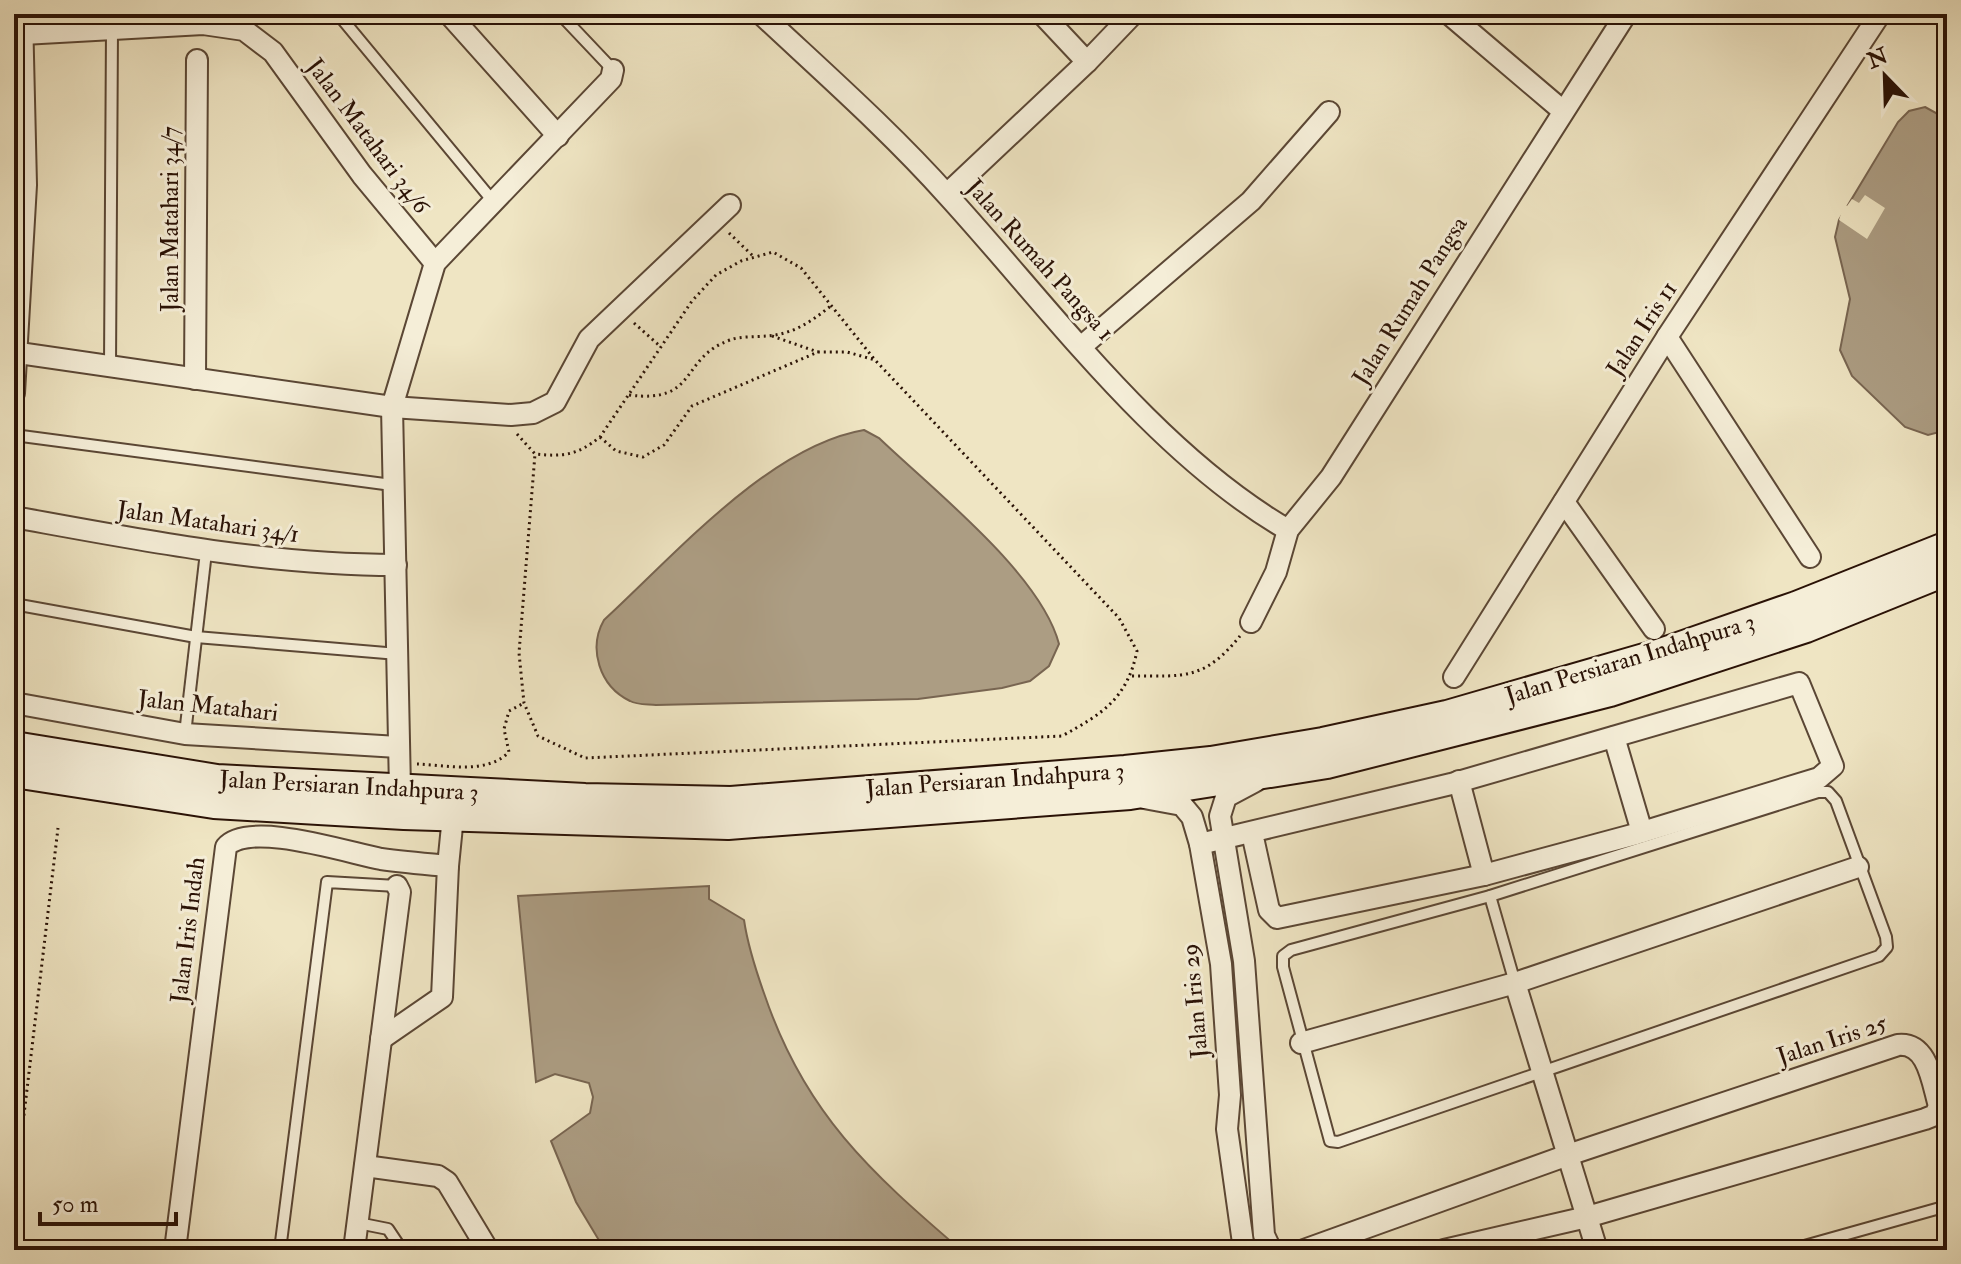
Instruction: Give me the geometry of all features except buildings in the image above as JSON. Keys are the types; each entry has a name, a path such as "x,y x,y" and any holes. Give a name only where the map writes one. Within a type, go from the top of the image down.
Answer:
{"main road":[{"name":"Jalan Persiaran Indahpura 3","path":"14,746 217,779 399,766 585,798 731,801 1211,761 1393,727 1603,672 1796,606 1947,546"},
{"name":"Jalan Persiaran Indahpura 3","path":"14,773 214,804 728,825 1130,795 1327,764 1610,692 1806,628 1947,571"}],"street":[{"path":"449,14 558,136"},
{"name":"Jalan Rumah Pangsa 1","path":"761,14 947,194 1082,346 1206,472 1252,509 1288,530"},
{"path":"1042,14 1087,62"},
{"path":"947,194 1122,29 1133,14"},
{"path":"1449,14 1563,111"},
{"name":"Jalan Rumah Pangsa","path":"1251,622 1276,572 1288,530 1331,477 1626,14"},
{"name":"Jalan Iris 11","path":"1454,677 1667,337 1880,14"},
{"path":"14,393 19,353 22,24"},
{"name":"Jalan Matahari 34/6","path":"22,24 112,29 203,24 244,30 273,52 362,175 435,263"},
{"name":"Jalan Matahari 34/7","path":"195,379 197,60"},
{"path":"399,766 392,407 435,263 611,79 613,70"},
{"path":"1082,346 1251,201 1329,112"},
{"path":"19,353 392,407 511,415 533,413 555,402 589,339 730,205"},
{"path":"1667,337 1810,557"},
{"path":"1564,502 1654,629"},
{"name":"Jalan Matahari 34/1","path":"14,517 206,552 322,565 396,565"},
{"path":"1200,844 1459,781 1799,683 1833,766 1819,778 1642,832 1484,875 1274,917 1269,910 1252,833"},
{"name":"Jalan Matahari","path":"14,703 185,734 399,766"},
{"path":"1614,737 1642,832"},
{"path":"1266,775 1226,797 1220,806 1244,961 1264,1235 1271,1250"},
{"path":"1459,781 1484,875"},
{"name":"Jalan Iris 29","path":"1130,795 1182,805 1192,817 1200,844 1221,964 1230,1095 1227,1129 1244,1250"},
{"path":"381,1039 442,997 453,816"},
{"name":"Jalan Iris Indah","path":"175,1250 226,847 240,837 253,837 322,844 380,858 448,866"},
{"path":"1301,1043 1515,983 1858,867"},
{"path":"354,1250 400,892 397,886"},
{"path":"1515,983 1597,1250"},
{"name":"Jalan Iris 25","path":"1304,1250 1361,1241 1568,1155 1898,1045 1910,1044 1919,1050 1939,1106 1935,1115 1925,1119 1587,1217 1444,1250"},
{"path":"365,1166 438,1176 447,1182 488,1250"}],"lane":[{"path":"338,14 492,200"},
{"path":"560,14 613,70"},
{"path":"110,366 112,29"},
{"path":"14,435 392,485"},
{"path":"185,734 206,552"},
{"path":"14,604 196,637 398,654"},
{"path":"1818,792 1828,792 1836,801 1887,947 1879,956 1338,1142 1330,1141 1325,1133 1301,1043 1283,956 1291,950 1490,896 1818,792"},
{"path":"280,1250 327,882 397,886"},
{"path":"1490,896 1515,983"},
{"path":"1790,1250 1947,1206"},
{"path":"358,1223 388,1229 402,1250"}],"path":[{"path":"714,219 754,257"},
{"path":"511,415 519,438 535,454 562,457 582,451 600,437 692,301 716,275 754,257 773,252 801,268 875,360 1119,618 1137,651 1132,676 1105,712 1062,736 585,758 538,736 524,703 519,653 535,454"},
{"path":"629,395 656,399 672,393 704,356 730,339 772,336 805,327 832,305"},
{"path":"619,310 661,347"},
{"path":"772,336 818,352 847,352 875,360"},
{"path":"600,437 616,451 643,457 664,445 692,406 818,352"},
{"path":"1132,676 1184,676 1218,663 1251,622"},
{"path":"399,766 478,766 499,762 509,752 504,729 509,711 524,703"},
{"path":"14,1199 58,828"}],"shaded area":[{"path":"1925,107 1947,119 1947,430 1928,435 1905,427 1852,376 1840,350 1850,299 1835,237 1839,220 1898,122 1909,111"},
{"path":"864,430 879,438 954,507 1031,589 1048,617 1059,644 1049,666 1030,681 1002,688 918,699 656,705 639,704 619,694 599,665 597,642 604,620 692,536 758,480 793,457 828,440"},
{"path":"709,886 709,899 744,920 755,968 781,1037 821,1107 870,1166 961,1250 605,1250 576,1202 551,1141 590,1113 593,1097 589,1083 555,1074 536,1082 518,896"}],"pier":[{"path":"1865,195 1885,208 1867,239 1839,220 1844,204 1847,206 1852,199 1859,203"}]}
